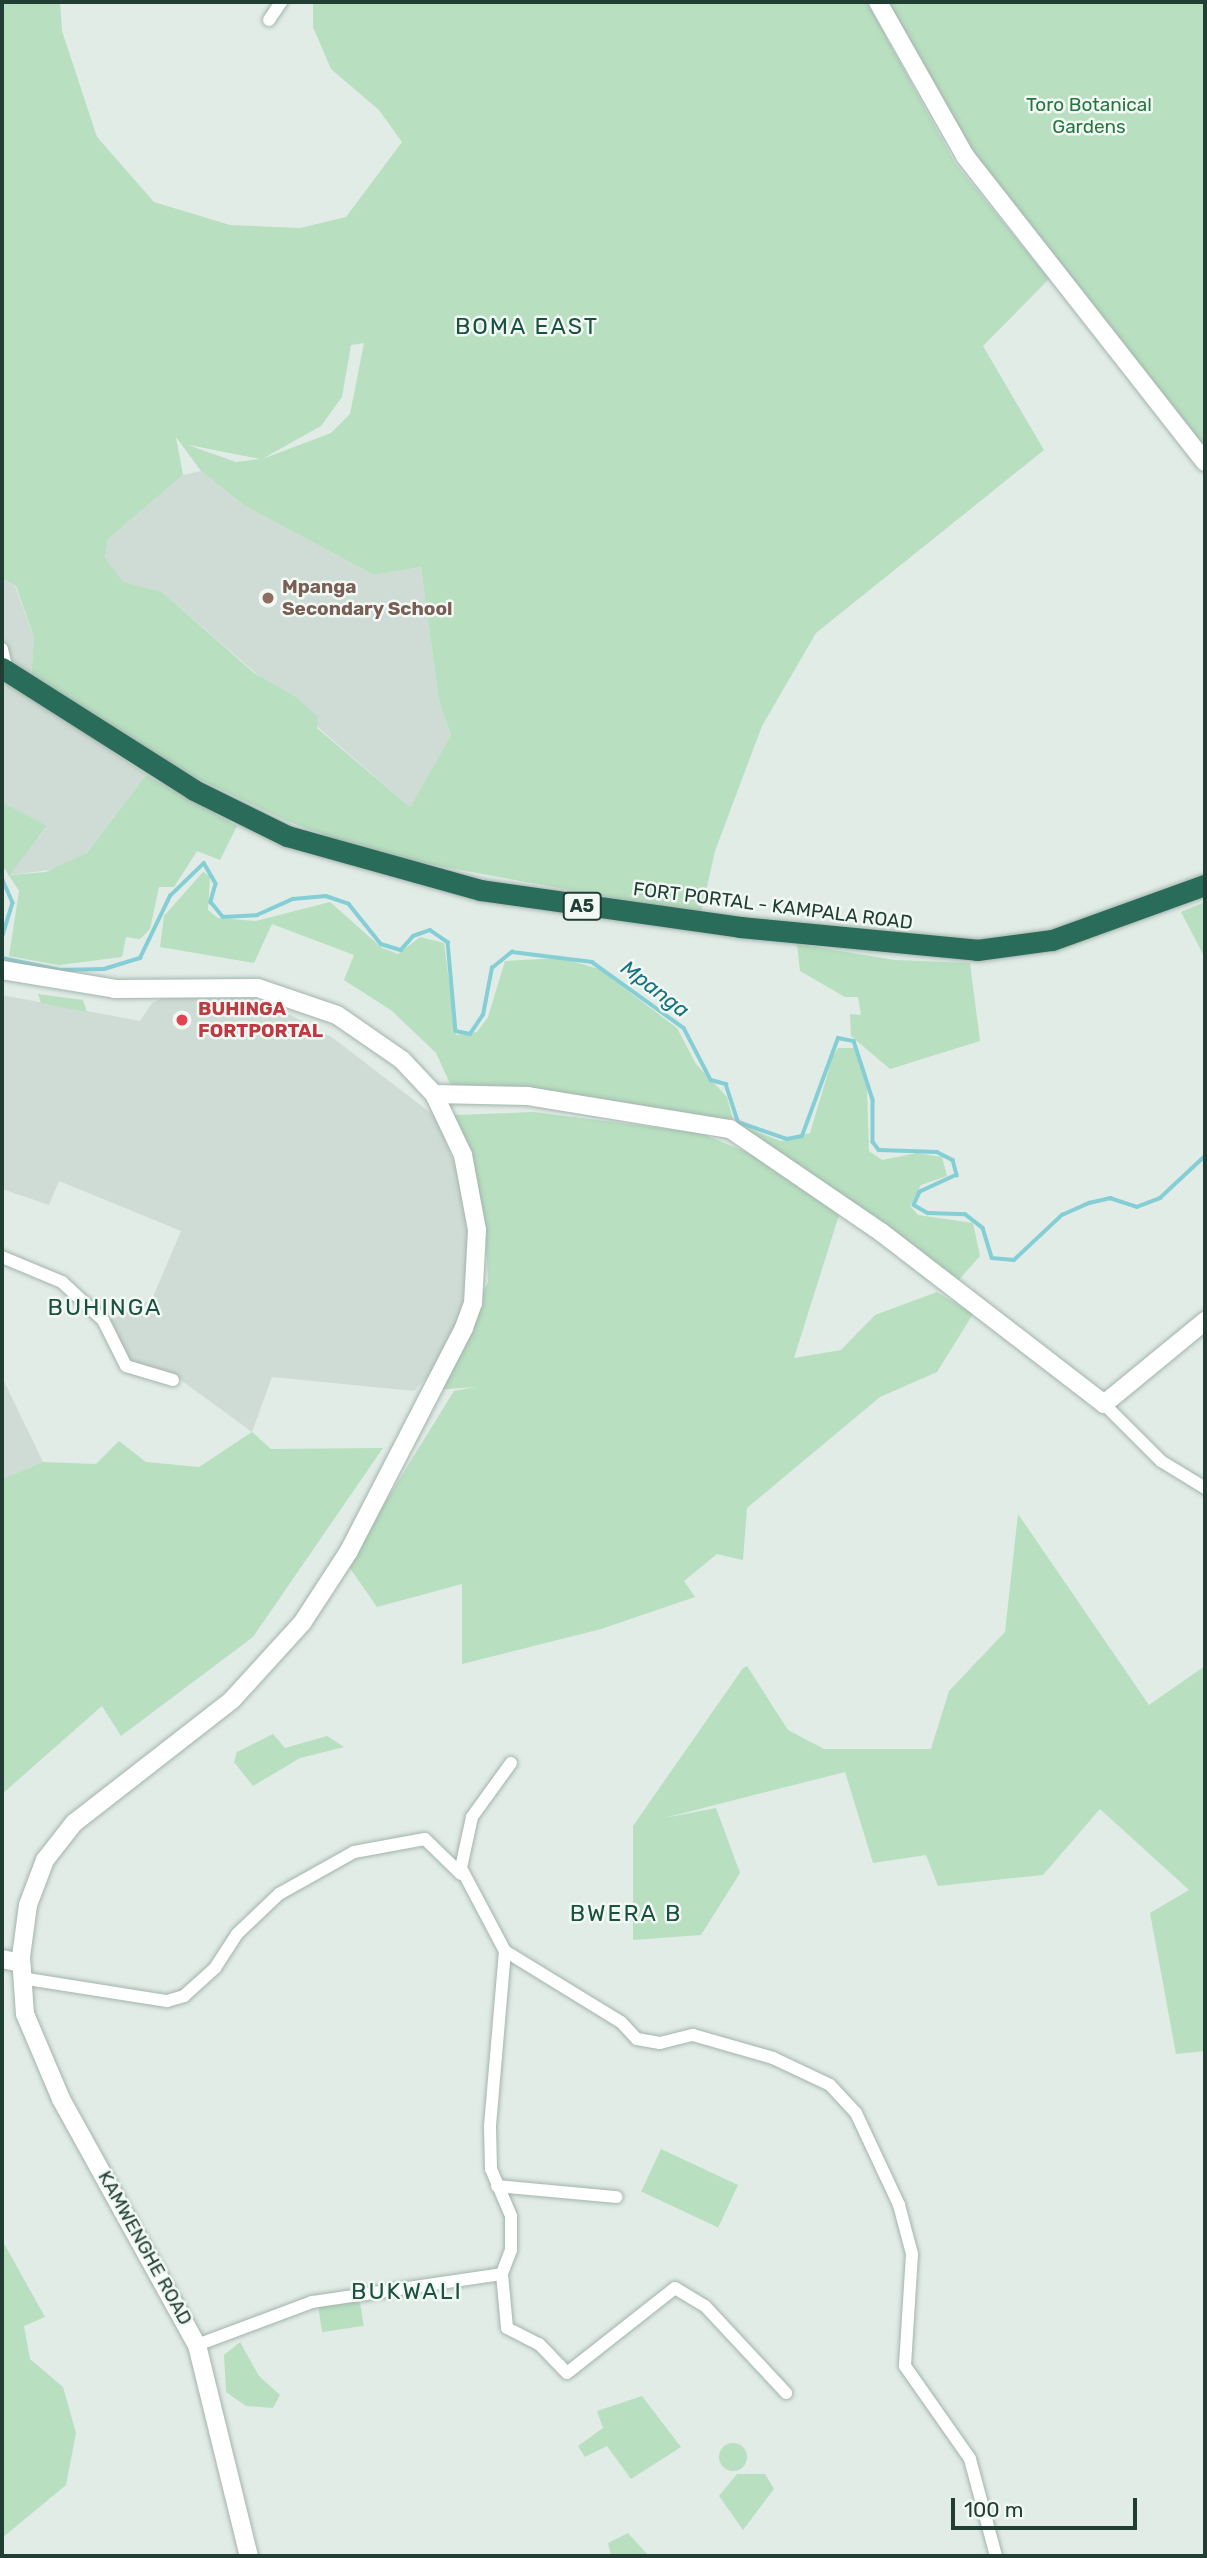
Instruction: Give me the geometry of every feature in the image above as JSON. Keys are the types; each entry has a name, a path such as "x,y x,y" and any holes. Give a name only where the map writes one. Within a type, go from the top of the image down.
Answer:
{"highway":[{"name":"FORT PORTAL - KAMPALA ROAD","path":"4,669 194,790 287,836 481,890 740,927 977,950 1052,940 1205,885"}],"main road":[{"path":"878,2 965,156 1205,462"},
{"name":"KAMWENGHE ROAD","path":"2,970 115,989 212,984 283,993 337,1015 402,1060 434,1094 460,1145 477,1230 473,1303 459,1338 349,1551 302,1623 232,1700 74,1823 45,1860 28,1905 21,1964 25,2014 61,2099 197,2345 249,2556"},
{"path":"434,1094 528,1096 730,1129 881,1232 1104,1404 1205,1321"},
{"path":"2,1959 21,1964"}],"street":[{"path":"269,20 281,2"},
{"path":"2,649 4,669"},
{"path":"2,1257 62,1282 103,1320 126,1366 173,1380"},
{"path":"1104,1404 1161,1461 1205,1488"},
{"path":"461,1874 472,1817 511,1763"},
{"path":"21,1964 167,2001 184,1996 215,1968 237,1934 279,1894 354,1852 425,1839 461,1874 505,1951 621,2022 637,2039 660,2043 693,2035 774,2058 830,2085 856,2113 899,2204 912,2254 905,2366 970,2459 996,2556"},
{"path":"505,1951 490,2079 491,2169 511,2216 511,2250 502,2274 508,2328 539,2344 567,2373 676,2288 705,2306 786,2393"},
{"path":"497,2186 616,2197"},
{"path":"197,2345 312,2302 502,2274"}],"shaded area":[{"path":"201,471 245,506 374,575 421,567 439,701 451,735 410,807 162,592 122,582 105,559 108,539 183,475"},
{"path":"2,579 15,586 34,637 31,679 2,662"},
{"path":"2,676 146,775 87,853 66,868 9,875 47,827 2,802"},
{"path":"177,992 246,994 272,1005 333,1038 436,1117 462,1184 471,1272 463,1312 435,1368 414,1391 272,1377 252,1432 178,1378 129,1363 111,1320 152,1299 181,1231 59,1181 49,1205 2,1189 2,995 140,1021 152,1003"},
{"path":"2,1377 43,1462 2,1479"}],"green space":[{"path":"2,2 60,2 62,31 97,137 154,202 230,225 300,228 346,217 402,142 379,110 331,69 313,27 313,2 867,2 955,163 1049,279 983,346 1044,450 816,633 762,726 715,851 701,914 379,855 287,821 169,765 31,679 34,637 16,586 2,579","holes":["364,343 350,414 331,433 262,459 321,426 342,397 351,345","176,437 201,471 245,506 374,575 421,567 439,701 451,735 410,807 317,728 318,717 296,697 254,673 162,592 123,582 105,558 108,539 183,475","188,445 260,459 236,462"]},
{"name":"Toro Botanical Gardens","path":"888,2 1205,2 1205,449 973,154"},
{"path":"146,775 237,826 220,860 197,851 174,887 159,887 150,929 140,939 126,937 122,957 59,965 9,956 19,891 2,865 2,802 47,826 10,875 46,872 87,853"},
{"path":"203,872 210,876 208,910 218,918 256,921 330,902 382,948 398,954 420,937 444,943 456,1035 477,1032 488,1017 505,961 561,958 599,969 677,1028 696,1064 727,1097 734,1123 781,1141 810,1133 833,1056 838,1048 854,1048 867,1089 869,1151 882,1160 917,1153 942,1157 947,1176 921,1185 910,1206 918,1215 973,1223 980,1256 957,1282 808,1174 697,1121 452,1088 436,1053 392,1011 344,980 354,955 272,924 254,963 160,947 164,916"},
{"path":"1205,902 1205,958 1181,912"},
{"path":"797,944 895,960 970,963 980,1041 890,1069 851,1036 850,1014 861,1015 858,997 845,997 800,971"},
{"path":"38,994 83,1000 87,1012 41,1003"},
{"path":"534,1112 700,1133 749,1153 839,1215 794,1358 841,1350 875,1315 937,1292 973,1314 937,1372 880,1397 747,1508 743,1560 717,1554 684,1581 695,1597 601,1629 462,1664 462,1584 377,1607 347,1564 454,1391 476,1387 436,1390 488,1282 485,1224 453,1115"},
{"path":"252,1432 271,1449 383,1448 253,1637 121,1736 102,1706 2,1794 2,1479 43,1462 96,1464 119,1441 146,1462 199,1467"},
{"path":"1018,1514 1149,1705 1205,1666 1205,2051 1176,2054 1150,1913 1189,1890 1100,1809 1043,1875 938,1886 926,1855 873,1863 845,1772 664,1818 716,1808 740,1873 701,1935 633,1940 633,1826 743,1668 747,1666 788,1730 824,1749 931,1749 949,1691 1005,1632"},
{"path":"273,1734 285,1748 327,1736 344,1747 300,1758 253,1786 234,1762 237,1752"},
{"path":"661,2149 738,2185 718,2228 641,2192"},
{"path":"2,2240 45,2317 24,2326 30,2359 63,2387 76,2433 66,2485 2,2538"},
{"path":"359,2296 364,2326 322,2332 318,2303"},
{"path":"240,2342 259,2376 280,2395 273,2408 246,2406 226,2392 224,2355"},
{"path":"642,2396 681,2447 631,2479 607,2446 585,2457 578,2446 603,2428 597,2411"},
{"path":"733,2443 743,2447 747,2457 743,2467 733,2471 723,2467 719,2457 723,2447"},
{"path":"737,2474 765,2474 774,2489 743,2530 719,2496"},
{"path":"628,2533 649,2556 611,2556 608,2543"}],"waterway":[{"name":"Mpanga","path":"2,958 60,970 104,969 140,958 170,896 204,863 216,884 211,902 223,917 257,915 293,899 326,896 349,904 381,944 401,950 413,936 430,930 448,942 456,1031 470,1034 483,1015 492,968 512,952 592,962 684,1028 711,1080 726,1084 738,1122 787,1139 802,1136 838,1038 854,1041 873,1100 873,1142 879,1150 937,1152 953,1160 957,1175 920,1192 914,1205 928,1213 965,1214 983,1228 992,1258 1014,1260 1062,1215 1089,1203 1110,1198 1137,1207 1160,1198 1205,1156"},
{"name":"Mpanga","path":"2,878 13,903 2,939"}],"place":[{"name":"Mpanga Secondary School","path":"268,598"},
{"name":"BUHINGA FORTPORTAL","path":"182,1020"}],"district":[{"name":"BOMA EAST","path":"527,326"},
{"name":"BUHINGA","path":"105,1307"},
{"name":"BWERA B","path":"626,1913"},
{"name":"BUKWALI","path":"407,2291"}]}
